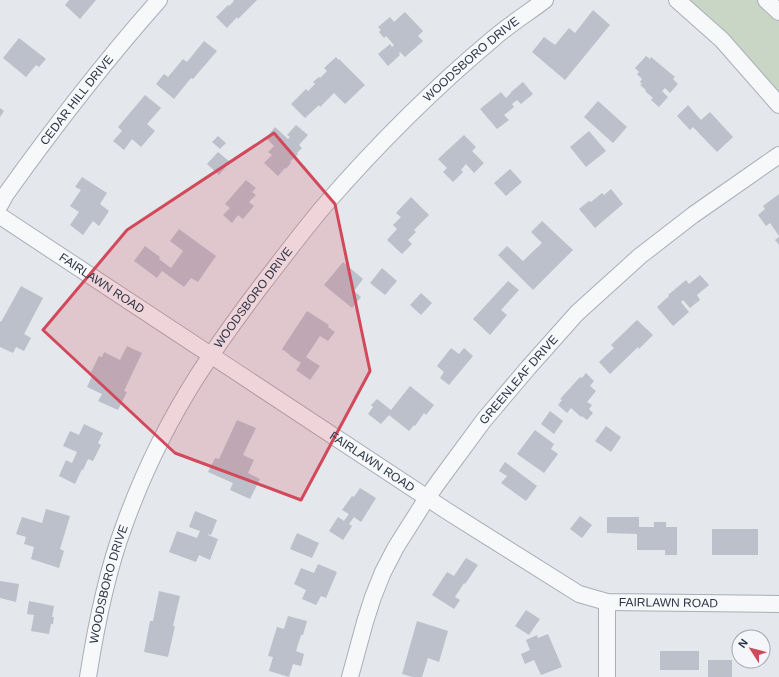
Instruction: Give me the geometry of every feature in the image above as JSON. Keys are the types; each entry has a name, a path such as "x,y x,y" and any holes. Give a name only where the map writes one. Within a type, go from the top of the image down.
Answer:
{"street":[{"name":"CEDAR HILL DRIVE","path":"0,205 53,129 159,0"},
{"name":"WOODSBORO DRIVE","path":"88,677 96,627 110,570 123,527 150,463 197,376 240,314 318,213 384,139 443,82 496,37 545,0"},
{"path":"677,0 722,40 779,105"},
{"path":"766,0 779,12"},
{"name":"GREENLEAF DRIVE","path":"350,677 373,597 383,572 396,547 439,481 484,420 577,313 646,252 693,215 779,155"},
{"name":"FAIRLAWN ROAD","path":"0,216 447,511 578,594 607,602 779,604"},
{"path":"607,602 607,677"}],"highlighted area":[{"path":"274,133 335,204 370,371 301,500 175,453 43,330 127,230"}],"green space":[{"path":"687,0 757,0 779,21 779,94 737,44"}],"building":[{"path":"69,0 96,0 80,19 65,5"},
{"path":"233,0 257,0 238,19 237,17 227,28 216,17 234,1"},
{"path":"593,10 610,25 565,80 532,52 544,37 555,45 569,28 575,33"},
{"path":"405,12 423,31 418,36 423,41 405,57 400,52 400,55 388,66 378,54 390,44 392,47 394,45 386,36 384,38 379,32 381,30 378,27 390,17 394,22"},
{"path":"19,38 46,59 39,67 36,65 26,77 3,58"},
{"path":"204,41 217,51 193,79 191,78 174,99 156,84 164,74 168,77 183,59 187,62"},
{"path":"646,56 650,59 651,57 675,77 673,79 678,84 670,93 665,88 662,91 668,97 659,107 651,100 653,98 640,85 642,84 640,82 642,79 637,74 639,72 635,68"},
{"path":"336,57 365,85 345,104 334,93 320,107 319,105 305,118 291,104 306,89 308,91 315,84 313,82 327,71 324,68"},
{"path":"523,82 533,94 521,104 517,100 512,104 514,107 504,115 509,120 497,129 480,109 501,92 506,98"},
{"path":"145,95 161,108 147,124 155,131 141,147 132,139 124,150 113,141 122,131 118,127"},
{"path":"598,101 627,127 613,143 584,117"},
{"path":"688,105 701,120 710,112 733,137 717,152 693,127 690,130 677,116"},
{"path":"0,108 4,111 0,117"},
{"path":"296,125 308,135 299,145 302,148 297,153 298,154 290,162 291,163 286,169 285,168 278,176 264,163 272,155 268,152 274,146 266,138 275,127 288,139 290,137 287,135"},
{"path":"589,131 606,151 586,167 570,147"},
{"path":"464,135 476,147 472,151 484,163 474,173 466,164 461,170 463,172 453,182 443,172 447,168 438,159"},
{"path":"218,136 226,143 220,149 212,142"},
{"path":"218,152 230,162 219,175 207,164"},
{"path":"510,169 522,182 506,196 494,183"},
{"path":"82,177 107,193 100,204 109,211 99,226 93,221 83,235 70,225 79,212 70,206 81,190 75,187"},
{"path":"246,180 256,188 252,192 256,195 249,202 254,206 243,219 238,215 232,223 223,215 230,208 225,204"},
{"path":"611,189 623,204 595,228 579,209 589,201 591,202 602,193 604,195"},
{"path":"779,194 779,236 770,223 766,226 758,215 765,209 763,206"},
{"path":"411,197 429,215 414,230 416,232 408,240 412,244 402,254 387,240 397,229 393,225 401,217 396,213"},
{"path":"542,221 573,250 533,290 498,255 507,246 523,261 542,243 531,232"},
{"path":"179,229 216,256 198,282 191,278 184,287 162,271 157,278 134,261 145,246 160,257 159,259 171,268 183,251 170,241"},
{"path":"779,237 779,245 775,240"},
{"path":"343,262 363,279 354,291 361,297 352,308 324,285"},
{"path":"382,268 397,281 385,295 370,283"},
{"path":"700,275 709,285 697,295 700,300 690,308 683,300 681,302 689,312 673,326 657,307 669,296 668,295 686,280 689,284"},
{"path":"508,281 519,290 501,310 507,315 490,335 473,319"},
{"path":"21,286 43,298 24,334 31,338 24,351 16,347 13,353 0,347 0,321 1,322"},
{"path":"421,293 432,303 421,315 410,305"},
{"path":"307,311 329,325 328,327 335,332 328,341 320,336 306,357 320,366 310,380 296,370 301,363 282,349"},
{"path":"637,320 653,335 610,374 599,362 614,348 611,345"},
{"path":"127,346 142,353 124,391 127,392 118,410 98,401 102,394 87,387 93,374 91,372 99,356 102,357 104,352 120,360"},
{"path":"451,348 459,354 464,348 473,356 449,385 440,378 444,372 437,366"},
{"path":"586,373 594,381 590,386 596,391 587,402 592,405 589,409 593,413 587,420 571,408 567,413 558,405 562,400 560,399 580,377 582,378"},
{"path":"410,386 434,405 426,415 424,413 415,426 414,425 409,431 389,415 381,424 368,414 373,407 371,405 377,399 391,410"},
{"path":"550,411 563,421 554,434 541,424"},
{"path":"237,420 256,428 243,455 254,460 248,473 260,479 250,499 230,490 233,483 208,472 215,458 219,459"},
{"path":"84,424 103,433 98,443 101,445 93,461 88,459 75,484 59,476 66,460 72,463 77,452 63,446 70,431 79,435"},
{"path":"606,426 621,437 611,452 595,441"},
{"path":"535,430 554,444 551,449 558,454 544,473 517,454"},
{"path":"505,462 537,486 526,501 501,483 507,476 499,471"},
{"path":"360,488 376,498 361,522 354,517 349,524 352,526 343,540 329,531 338,517 344,521 349,514 342,510"},
{"path":"46,509 70,516 60,549 64,551 59,568 31,559 34,547 24,544 26,537 16,534 22,517 42,523"},
{"path":"195,511 217,520 211,535 208,534 218,539 210,560 199,555 196,562 169,552 177,531 197,538 200,531 189,527"},
{"path":"580,516 592,525 582,538 570,529"},
{"path":"607,517 639,517 639,527 654,527 654,522 666,522 666,527 677,527 677,555 665,555 665,550 637,550 637,534 607,533"},
{"path":"712,529 758,529 758,555 712,555"},
{"path":"297,533 319,543 312,558 290,549"},
{"path":"466,558 478,565 455,597 460,600 454,609 432,595 447,572 454,576"},
{"path":"318,564 337,572 326,598 321,596 316,605 302,599 306,590 294,584 301,568 314,573"},
{"path":"0,581 19,584 16,602 0,598"},
{"path":"159,591 180,596 168,657 144,652 150,621 153,621"},
{"path":"29,601 54,606 52,617 54,617 53,624 51,624 49,634 31,631 34,615 27,614"},
{"path":"526,610 540,619 529,635 515,626"},
{"path":"288,616 307,621 296,651 304,654 301,666 293,664 289,677 269,671 273,657 268,656 277,627 284,629"},
{"path":"417,621 448,631 439,662 428,658 422,677 413,677 402,674"},
{"path":"548,634 562,667 541,675 534,660 525,664 521,654 530,650 526,640 537,635 538,638"},
{"path":"660,651 699,651 699,670 660,670"},
{"path":"708,660 731,660 732,677 708,677"}]}
